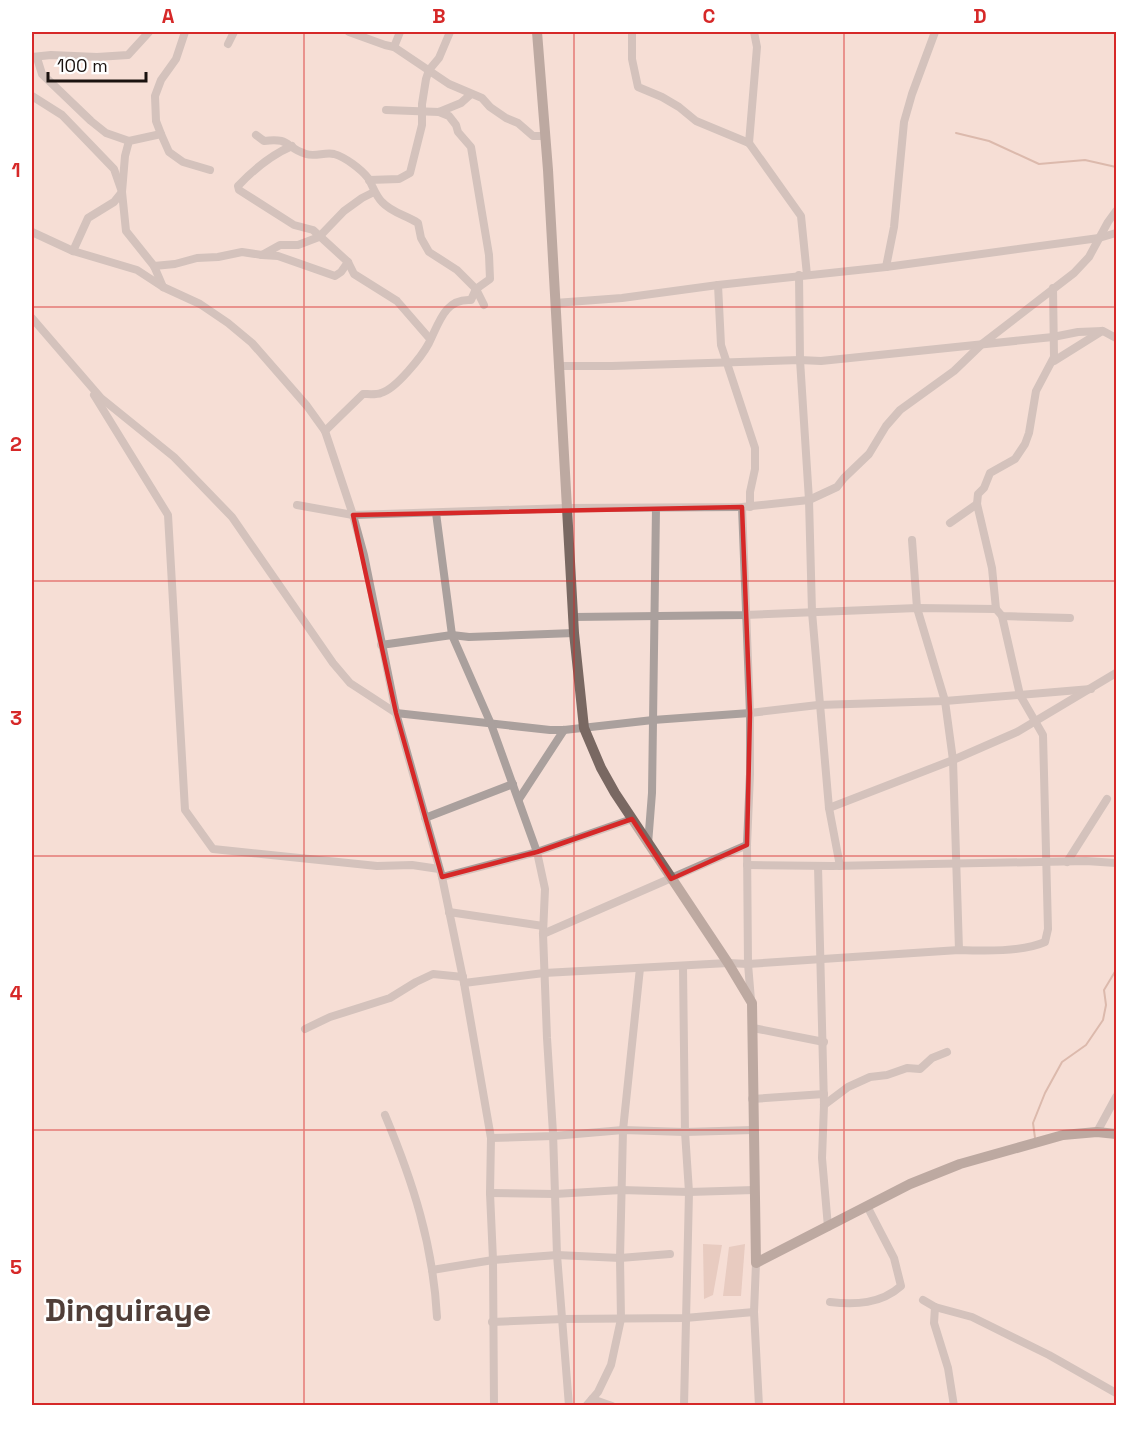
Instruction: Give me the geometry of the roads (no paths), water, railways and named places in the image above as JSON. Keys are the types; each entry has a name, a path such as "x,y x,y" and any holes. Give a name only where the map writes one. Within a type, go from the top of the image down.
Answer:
{"main road":[{"path":"537,32 574,633 585,728 600,768 752,1003 756,1263 910,1184 960,1164 1063,1135 1097,1132 1116,1134"}],"street":[{"path":"149,32 128,55 107,57 51,55 34,58 42,74 106,133 129,141 161,134"},
{"path":"185,32 176,59 161,80 155,96 156,121 169,152 183,162 210,170"},
{"path":"228,44 234,32"},
{"path":"349,32 394,47 449,84 482,98 533,136 545,136"},
{"path":"394,47 400,32"},
{"path":"369,180 399,179 410,173 422,124 429,70 439,58 450,32"},
{"path":"632,32 632,59 638,87 662,97 696,121 749,143 801,216 803,275 800,360 809,500 812,612 818,705 829,808 840,866"},
{"path":"749,143 757,47 754,32"},
{"path":"886,267 894,227 904,122 935,32"},
{"path":"439,112 461,103 471,94"},
{"path":"32,96 62,115 96,149 114,169 122,192"},
{"path":"325,431 363,394 381,394 395,383 410,369 452,304 461,299 471,300 476,289 490,279 471,147 458,132 449,116 422,110 386,110"},
{"path":"255,135 264,141 280,139 307,155 335,154 346,160 369,180 382,203 418,223 421,238 429,252 457,270 476,289 484,305"},
{"path":"129,141 125,156 122,192 126,231 154,266 163,287"},
{"path":"292,146 278,152 253,169 238,186 239,190 294,225 313,231 348,262 354,274 397,301 430,339"},
{"path":"74,251 88,218 114,202 122,192"},
{"path":"261,255 280,245 298,244 319,237 344,211 374,192"},
{"path":"297,505 353,515 567,508 746,507 809,500 837,487 843,478 869,454 885,426 900,410 954,371 982,344 1074,273 1089,257 1116,211"},
{"path":"32,232 74,251 137,270 163,287 200,304 228,323 252,343 308,405 325,431 364,555 396,713 441,873 464,980 491,1138 490,1193 495,1406"},
{"path":"555,303 622,298 886,267 1099,238 1116,233"},
{"path":"154,266 242,252 278,256 335,276 348,262"},
{"path":"718,285 721,345 755,448 755,469 746,507 745,615 750,713 747,845 748,964 752,1003"},
{"path":"1053,288 1054,361"},
{"path":"32,318 102,398 174,457 232,517 333,663 350,683 396,713 564,730 818,705 945,701 1091,689"},
{"path":"558,366 821,361 1053,337 1078,332 1103,331 1116,338"},
{"path":"305,1029 330,1017 390,998 433,974 464,980 544,973 728,963 748,964 959,950 980,951 1035,947 1045,942 1048,929 1043,735 1020,695 999,612 992,568 977,504 978,494 984,488 990,473 1015,459 1025,444 1036,391 1044,374 1054,361 1103,331"},
{"path":"86,382 168,515 185,810 213,849 377,866 412,865 441,873 537,852 632,819"},
{"path":"950,523 977,504"},
{"path":"648,844 652,793 656,508"},
{"path":"436,513 452,635 491,724 519,799 537,852 544,890 544,973 557,1255 569,1406"},
{"path":"912,540 917,608 945,701 954,760 959,950"},
{"path":"573,617 745,615 917,608 1070,618"},
{"path":"381,645 452,635 469,637 574,633"},
{"path":"829,808 954,760 1037,722 1116,674"},
{"path":"519,799 564,730"},
{"path":"425,818 513,783"},
{"path":"1066,862 1107,799"},
{"path":"448,912 543,930 671,879 747,845"},
{"path":"747,865 1116,863"},
{"path":"818,866 824,1042 822,1158 828,1227"},
{"path":"683,967 689,1192 684,1406"},
{"path":"589,1402 598,1392 610,1365 621,1320 623,1130 640,968"},
{"path":"753,1028 824,1042"},
{"path":"824,1105 848,1087 870,1077 887,1075 907,1068 920,1069 932,1058 947,1052"},
{"path":"752,1099 824,1094"},
{"path":"1097,1132 1116,1097"},
{"path":"385,1115 407,1168 416,1197 432,1270 437,1317"},
{"path":"491,1138 623,1130 686,1132 753,1130"},
{"path":"490,1193 555,1194 621,1190 754,1191"},
{"path":"830,1302 847,1304 881,1300 901,1286 894,1258 867,1206"},
{"path":"432,1270 493,1260 557,1255 620,1258 670,1254"},
{"path":"756,1263 754,1312 759,1406"},
{"path":"923,1300 935,1307 972,1317 1048,1355 1116,1393"},
{"path":"935,1307 934,1323 948,1368 954,1406"},
{"path":"492,1322 686,1318 754,1312"},
{"path":"589,1402 612,1406"}],"waterway":[{"path":"956,133 989,141 1039,164 1085,160 1116,167"},
{"path":"1035,1138 1033,1123 1045,1093 1062,1062 1086,1045 1103,1020 1106,1005 1104,990 1116,970"}],"district":[{"name":"Dinguiraye","path":"128,1310"}]}
